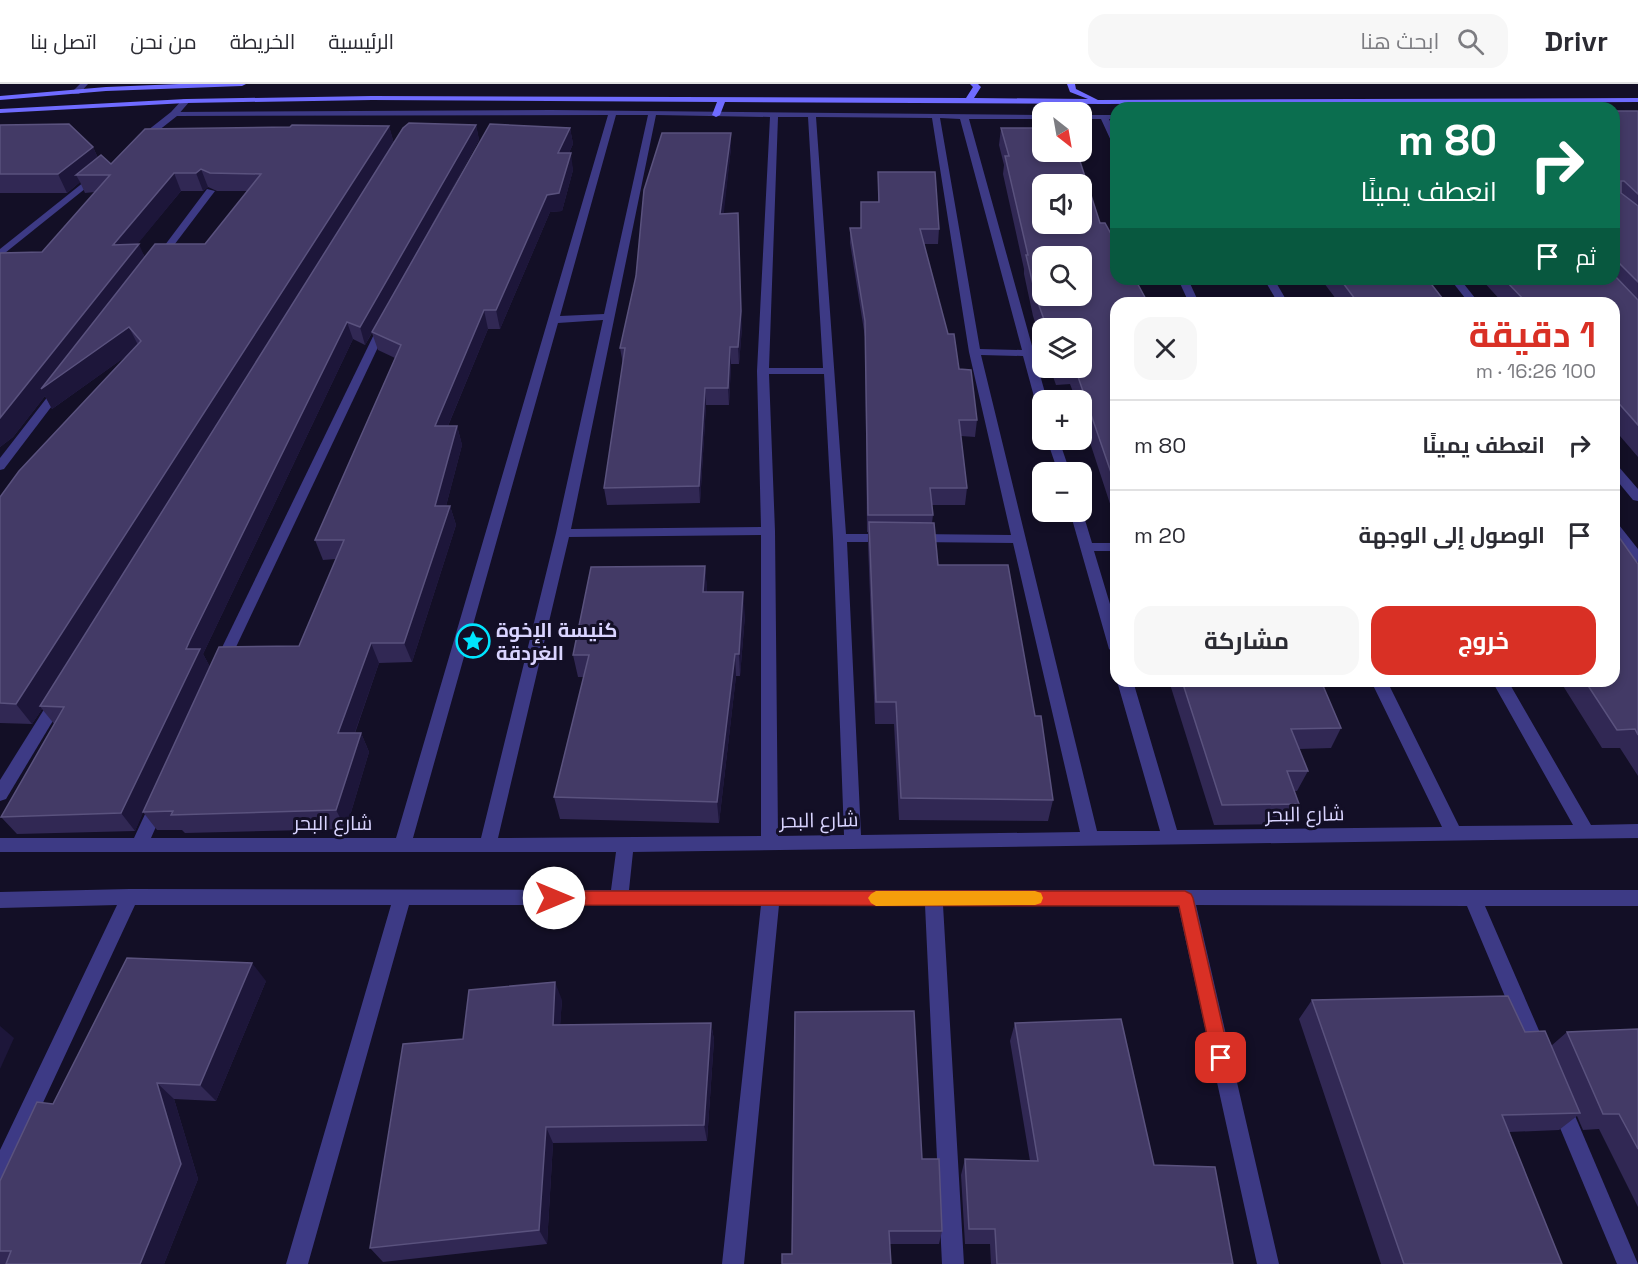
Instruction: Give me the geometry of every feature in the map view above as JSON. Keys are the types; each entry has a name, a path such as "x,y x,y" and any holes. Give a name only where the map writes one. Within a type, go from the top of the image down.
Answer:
{"main road":[{"path":"0,98 106,89 242,84"},
{"path":"968,100 976,87 974,84"},
{"path":"1071,84 1073,90 1103,102"},
{"path":"0,111 186,101 560,98 1103,102 1638,100"},
{"path":"551,112 560,98"},
{"path":"716,115 722,99"}],"street":[{"path":"76,92 84,84"},
{"path":"106,89 114,84"},
{"path":"129,150 174,114 186,101"},
{"path":"174,114 500,118 551,112 812,117 1032,117"},
{"path":"402,845 613,113"},
{"path":"488,845 563,533 652,114"},
{"path":"770,843 768,531 763,371 774,116"},
{"path":"812,117 840,537 853,842"},
{"path":"936,117 975,352 1090,838"},
{"path":"964,117 1038,390"},
{"path":"1092,117 1110,117"},
{"path":"1104,117 1110,130"},
{"path":"1,252 102,172"},
{"path":"152,267 210,191"},
{"path":"1460,285 1469,297"},
{"path":"213,681 388,315"},
{"path":"552,320 609,317"},
{"path":"975,352 1027,353"},
{"path":"763,371 828,371"},
{"path":"0,466 65,381"},
{"path":"1620,476 1638,496"},
{"path":"1079,522 1110,629"},
{"path":"563,533 768,531"},
{"path":"1620,536 1638,558"},
{"path":"840,537 1020,538"},
{"path":"1086,547 1110,547"},
{"path":"1127,687 1171,838"},
{"path":"1382,687 1454,834"},
{"path":"1503,687 1586,832"},
{"path":"0,794 63,692"},
{"path":"139,845 164,790"},
{"name":"شارع البحر","path":"0,845 625,845 1638,831"},
{"path":"619,897 625,845"},
{"path":"0,1173 130,897"},
{"path":"0,900 130,897 1638,898"},
{"path":"297,1264 402,898"},
{"path":"934,898 953,1264"},
{"path":"1185,898 1268,1264"},
{"path":"733,1264 771,899"},
{"path":"1473,899 1628,1264"}],"building":[{"path":"1620,111 1638,111 1638,194 1624,181 1621,181 1621,193 1638,206 1638,282 1620,264"},
{"path":"409,123 476,125 360,327 347,322 190,640 186,649 200,649 121,813 1,817 64,707 40,706 403,128"},
{"path":"69,124 93,147 58,174 0,174 0,125"},
{"path":"490,124 570,128 558,153 571,153 559,193 547,195 496,310 484,310 435,426 457,426 435,506 450,506 404,643 371,643 338,733 361,733 336,810 171,815 173,811 143,812 219,647 299,646 344,540 315,540 401,345 372,332"},
{"path":"292,125 389,126 16,704 0,703 0,497 19,471 141,341 129,327 41,389 155,244 205,244 261,174 210,173 201,169 196,173 174,173 113,245 139,244 0,418 0,253 42,252 110,175 76,175 101,155 111,164 145,129 290,127"},
{"path":"1001,128 1032,128 1032,162 1080,162 1084,174 1032,174 1032,234 1092,234 1092,198 1100,223 1105,223 1110,232 1110,285 1138,285 1145,297 1110,297 1110,470 1092,417 1092,390 1083,390 1078,378 1092,378 1092,318 1043,318 1039,306 1092,306 1092,246 1032,246 1032,280 1026,255 1028,255 1005,156 1009,156"},
{"path":"662,133 731,133 720,214 738,213 741,311 738,347 730,347 728,388 705,388 699,486 604,488 625,348 620,348 636,276 644,190"},
{"path":"878,172 935,172 939,229 920,229 948,334 954,334 959,369 971,370 977,420 959,420 967,488 930,488 933,515 868,515 865,321 850,228 861,228 861,202 879,202"},
{"path":"1620,281 1638,300 1638,425 1620,405 1620,297 1521,297 1510,285 1620,285"},
{"path":"1344,285 1432,285 1441,297 1354,297"},
{"path":"869,522 934,523 938,565 1008,565 1035,716 1041,716 1053,800 901,798 896,702 876,702"},
{"path":"1620,538 1638,564 1638,735 1635,729 1617,730 1589,687 1620,687"},
{"path":"705,566 703,592 743,592 739,654 735,654 717,802 554,797 589,655 573,655 591,567"},
{"path":"1184,687 1324,687 1341,728 1291,729 1308,771 1287,771 1299,804 1222,805"},
{"path":"127,958 252,963 200,1085 157,1083 181,1164 140,1264 6,1264 11,1251 0,1251 0,1181 37,1102 53,1104"},
{"path":"555,982 553,1025 711,1023 704,1125 546,1127 539,1230 370,1248 403,1044 463,1039 469,990"},
{"path":"1508,996 1525,1032 1545,1031 1580,1113 1502,1115 1562,1264 1404,1264 1312,1000"},
{"path":"914,1011 922,1159 939,1159 942,1231 889,1231 891,1264 782,1264 782,1254 792,1254 795,1012"},
{"path":"1121,1019 1154,1165 1215,1167 1233,1264 997,1264 995,1229 969,1229 965,1159 1038,1161 1015,1023"},
{"path":"1638,1029 1638,1149 1619,1114 1603,1114 1567,1032"}],"slow traffic":[{"path":"876,898 1035,898"}],"place":[{"name":"كنيسة الإخوة الغردقة","path":"473,641"}],"route":[{"path":"554,898 1185,898 1221,1058"}]}
